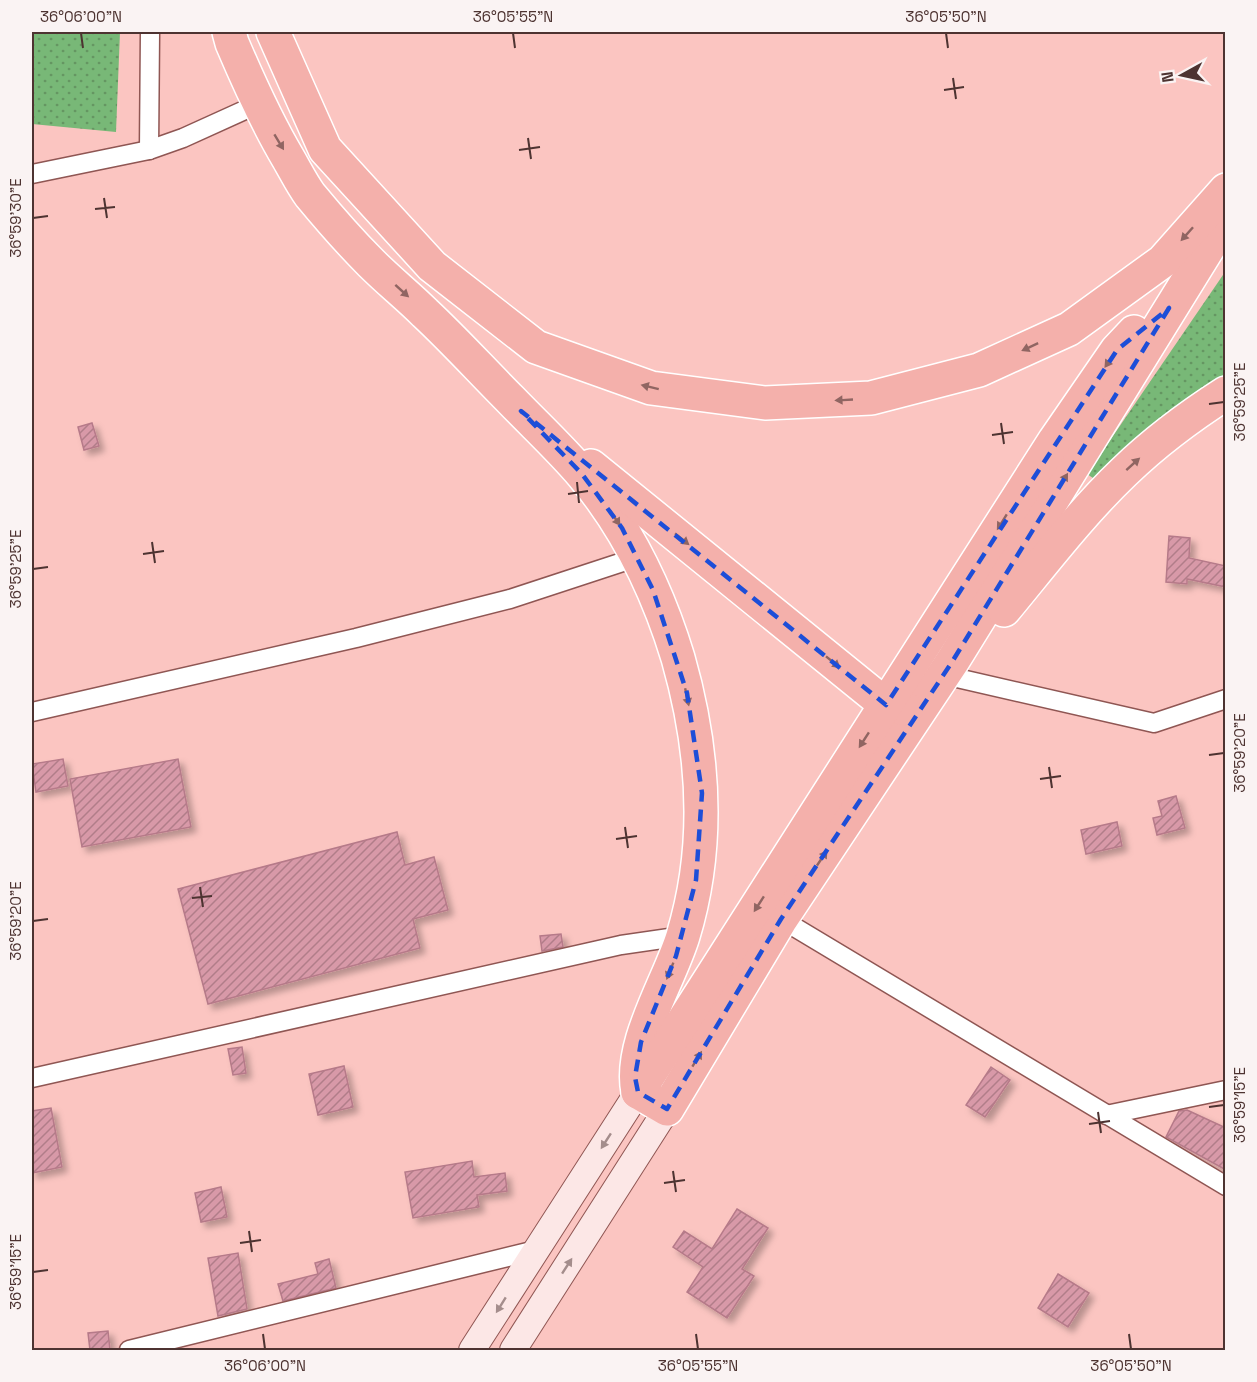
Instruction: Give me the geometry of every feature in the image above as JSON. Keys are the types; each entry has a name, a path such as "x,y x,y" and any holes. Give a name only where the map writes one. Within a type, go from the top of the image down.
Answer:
{"highway":[{"path":"229,32 266,121 309,193 370,262 426,313 582,474 615,519 638,557 653,590 678,658 694,728 702,812 700,851 691,908 683,936 640,1047 635,1077 638,1092 668,1109 781,919 948,669 1226,219"},
{"path":"273,32 325,149 432,266 536,347 651,388 765,404 871,398 979,370 1069,329 1153,268 1226,190"},
{"path":"638,1092 1055,440 1117,350 1141,326 1169,308"},
{"path":"948,669 977,642 1078,520 1125,472 1176,428 1226,393"},
{"path":"521,411 886,705 907,709 916,708 927,702"}],"main road":[{"path":"472,1350 638,1092"},
{"path":"513,1350 668,1109"}],"street":[{"path":"149,150 150,32"},
{"path":"32,174 149,150 183,138 258,104"},
{"path":"32,712 356,638 499,602 638,557"},
{"path":"948,669 1154,723 1226,699"},
{"path":"781,919 1226,1186"},
{"path":"32,1078 621,945 683,936"},
{"path":"1106,1115 1226,1090"},
{"path":"129,1350 536,1250"}],"highlighted area":[{"path":"1169,308 952,662 781,919 667,1109 638,1092 635,1077 641,1042 676,956 696,880 702,793 687,693 653,590 622,528 582,474 521,411 886,705 1117,350"}],"green space":[{"path":"32,32 120,32 116,132 32,124"},
{"path":"1225,272 1225,378 1096,480 1087,474"}],"building":[{"path":"92,423 99,446 84,450 78,427"},
{"path":"1169,536 1190,538 1189,558 1226,566 1226,587 1187,579 1187,584 1166,582"},
{"path":"63,759 68,786 36,792 32,764"},
{"path":"178,759 191,827 82,847 70,779"},
{"path":"1176,796 1185,828 1157,835 1153,818 1162,816 1158,801"},
{"path":"1117,822 1122,846 1086,854 1081,830"},
{"path":"397,832 405,865 434,857 448,910 413,919 420,948 208,1004 178,889"},
{"path":"561,934 563,947 542,951 540,936"},
{"path":"242,1047 246,1073 233,1075 228,1049"},
{"path":"344,1066 353,1107 318,1115 309,1074"},
{"path":"991,1067 1010,1080 985,1117 966,1105"},
{"path":"51,1108 62,1167 32,1173 32,1111"},
{"path":"1187,1110 1226,1128 1226,1170 1166,1137 1179,1111"},
{"path":"472,1161 474,1177 505,1173 507,1191 477,1195 479,1207 413,1218 405,1172"},
{"path":"221,1187 227,1217 201,1222 195,1193"},
{"path":"737,1209 768,1228 742,1269 754,1276 727,1318 687,1292 703,1267 673,1247 684,1231 712,1249"},
{"path":"238,1253 247,1309 218,1316 208,1258"},
{"path":"329,1259 336,1288 283,1301 278,1284 318,1274 315,1263"},
{"path":"1058,1274 1089,1293 1068,1327 1038,1308"},
{"path":"108,1331 110,1350 90,1350 88,1333"}]}
